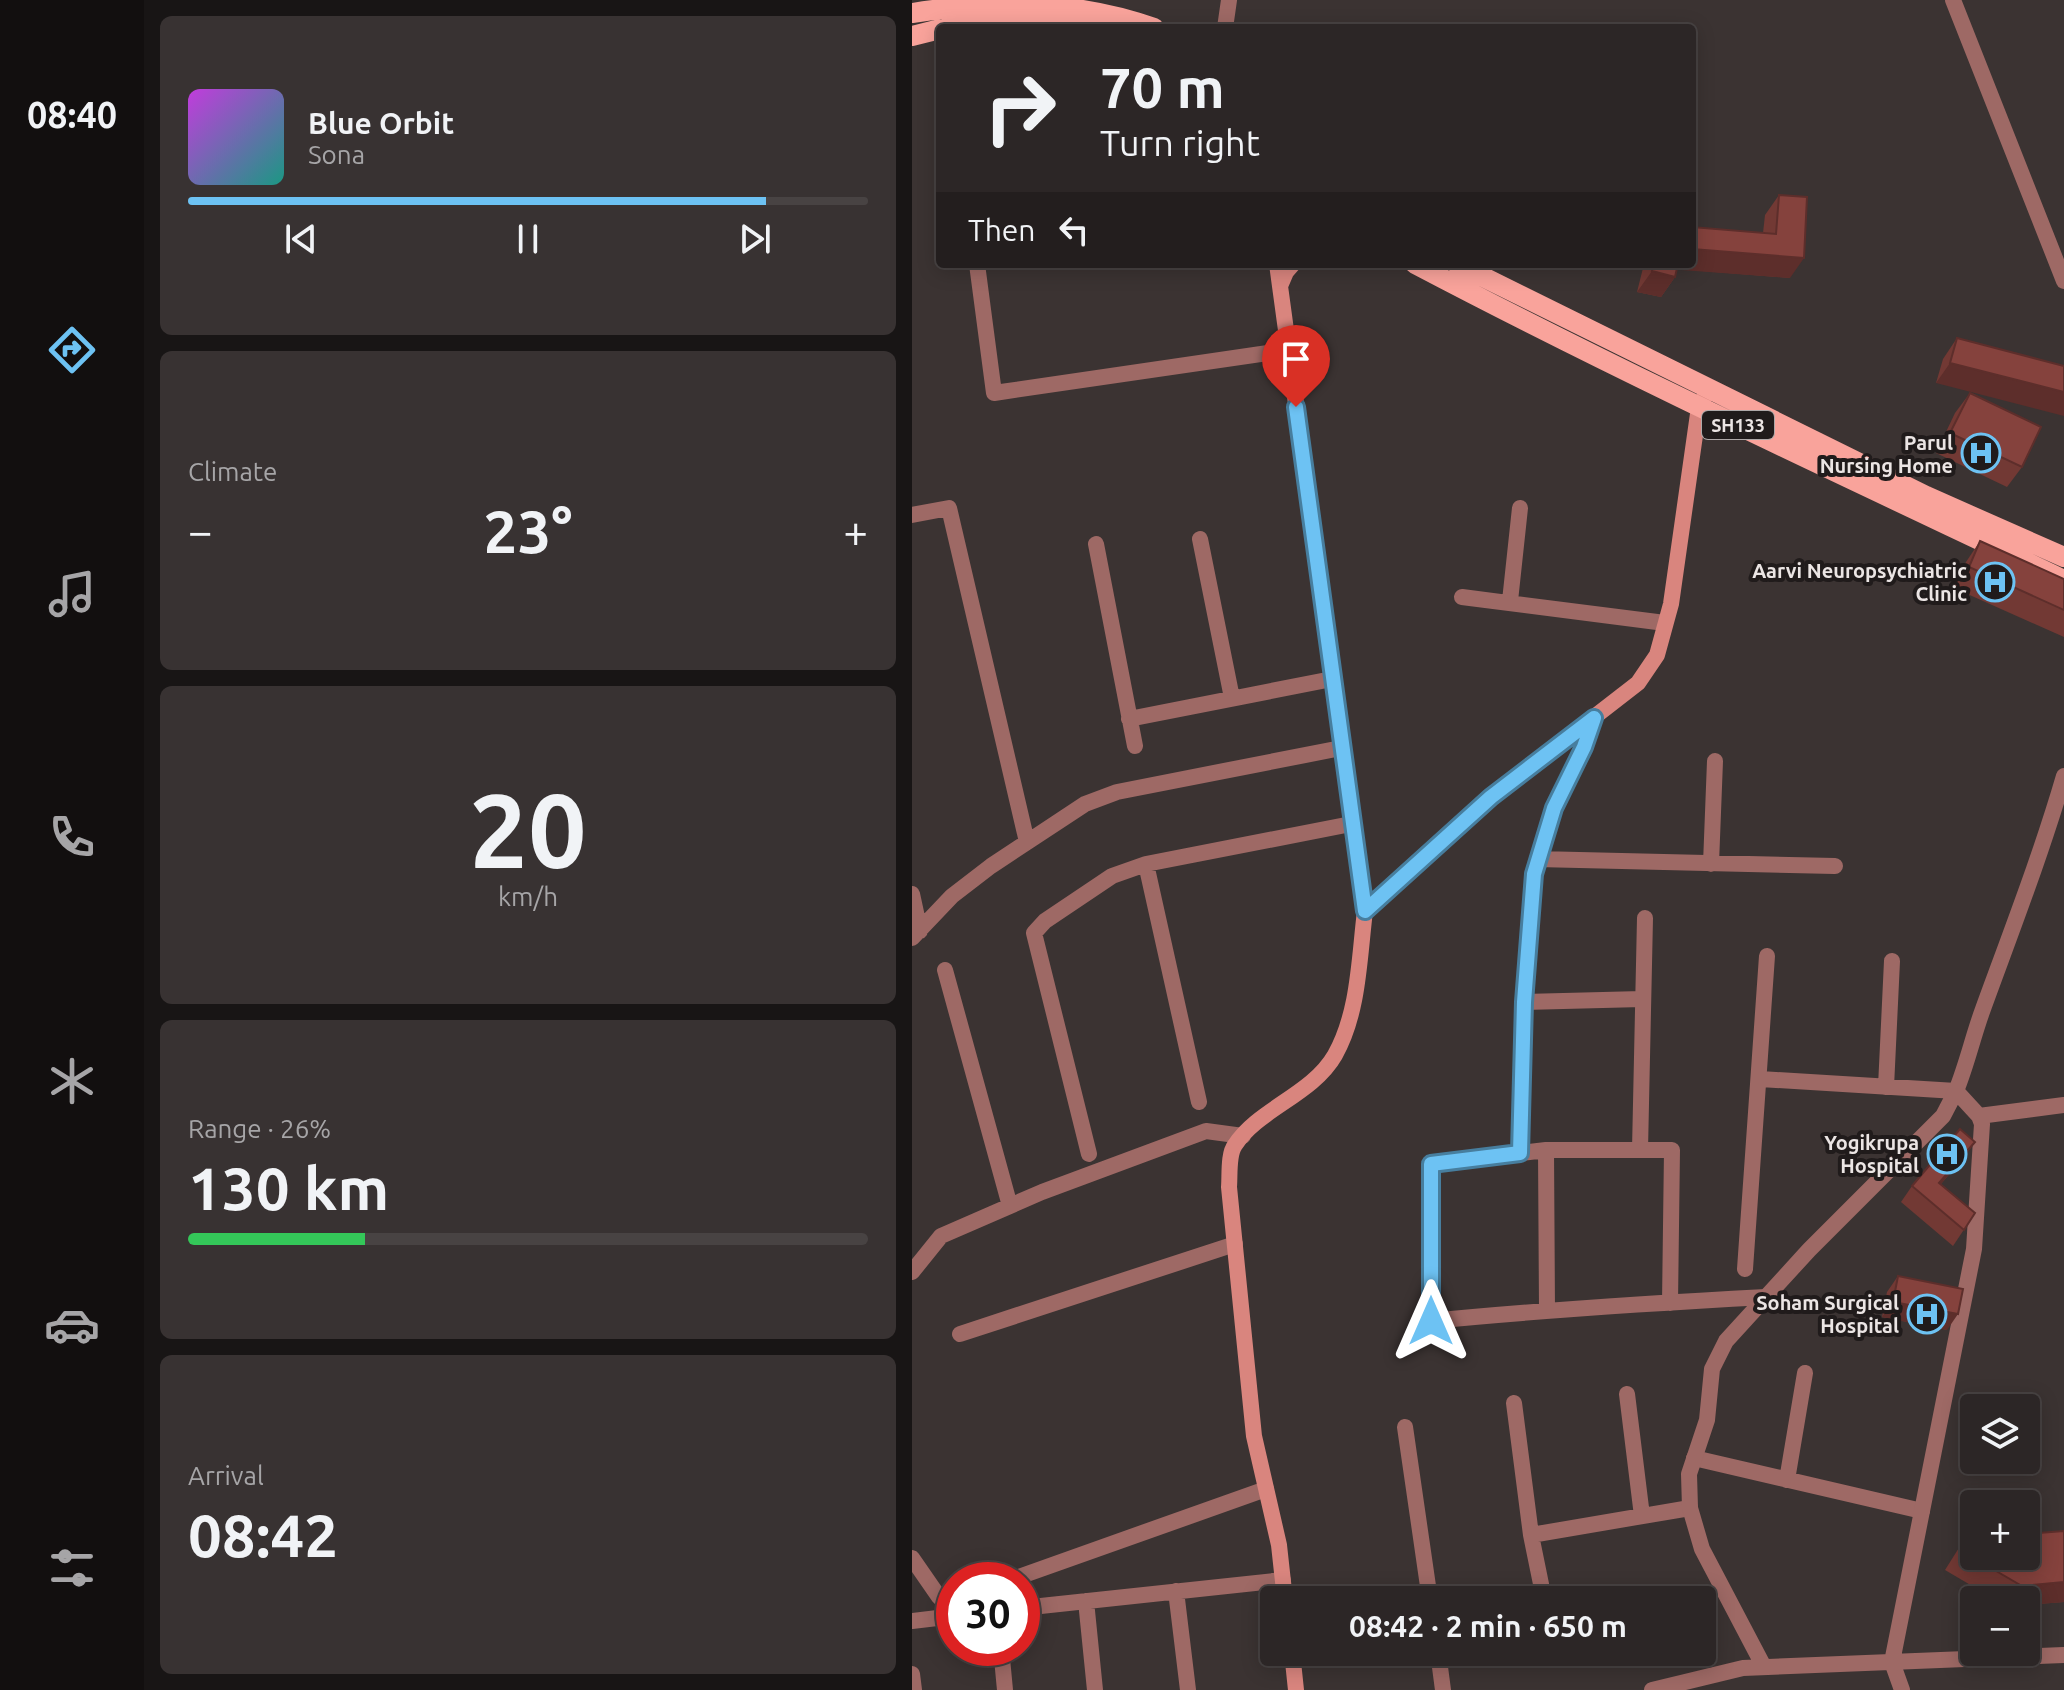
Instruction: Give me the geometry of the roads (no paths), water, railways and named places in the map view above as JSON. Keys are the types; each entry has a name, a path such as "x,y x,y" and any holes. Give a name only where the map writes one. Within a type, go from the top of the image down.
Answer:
{"main road":[{"path":"912,13 993,0 1086,24"},
{"path":"962,24 1033,11 1083,6 1123,14 1145,24"},
{"path":"912,36 936,30"},
{"path":"1278,268 1365,911 1354,1004 1334,1056 1300,1092 1256,1124 1233,1146 1229,1187 1254,1436 1279,1545 1284,1586"},
{"path":"1280,288 1290,268"},
{"name":"SH133","path":"1423,268 1520,319 1704,398 2064,580"},
{"path":"1464,268 1704,398 2064,557"},
{"path":"1365,911 1491,797 1638,683 1657,655 1671,604 1704,398"},
{"path":"1293,1666 1296,1690"}],"street":[{"path":"1226,24 1229,0"},
{"path":"1953,0 2064,281"},
{"path":"978,268 994,393 1288,350"},
{"path":"912,515 949,508 1027,842"},
{"path":"1510,601 1520,508"},
{"path":"1200,539 1232,698"},
{"path":"1096,544 1135,746"},
{"path":"1462,597 1665,623"},
{"path":"1129,719 1332,679"},
{"path":"1520,1153 1531,893 1537,859 1554,808 1584,747 1594,718"},
{"path":"916,934 960,889 1085,804 1117,792 1341,748"},
{"path":"1711,864 1715,761"},
{"path":"1764,1667 1702,1549 1690,1508 1688,1484 1707,1420 1710,1378 1726,1341 1943,1116 1969,1060 1979,1018 2045,839 2064,776"},
{"path":"1089,1154 1034,933 1057,912 1112,876 1146,864 1351,824"},
{"path":"1537,859 1835,866"},
{"path":"1146,864 1199,1102"},
{"path":"912,894 916,934"},
{"path":"1640,1150 1645,918"},
{"path":"1745,1269 1767,956"},
{"path":"1886,1087 1892,961"},
{"path":"945,970 1010,1206"},
{"path":"1524,1002 1642,999"},
{"path":"1760,1079 1956,1091 1979,1116 1982,1124 1974,1249 1892,1662 1902,1690"},
{"path":"1979,1116 2064,1105"},
{"path":"912,1272 941,1236 1010,1206 1206,1131 1243,1136"},
{"path":"1670,1303 1672,1150 1546,1150 1431,1164 1431,1321 1547,1310 1670,1303 1766,1297"},
{"path":"1546,1150 1547,1310"},
{"path":"960,1334 1235,1244"},
{"path":"1787,1480 1805,1373"},
{"path":"1627,1394 1642,1516"},
{"path":"1514,1403 1531,1535 1541,1584"},
{"path":"1405,1427 1428,1586"},
{"path":"1694,1458 1922,1511"},
{"path":"1040,1569 1266,1489"},
{"path":"1531,1535 1690,1508"},
{"path":"912,1558 936,1593"},
{"path":"1040,1606 1283,1580"},
{"path":"1176,1591 1188,1690"},
{"path":"1086,1601 1095,1690"},
{"path":"912,1621 936,1618"},
{"path":"1652,1690 1743,1668 2064,1655"},
{"path":"1003,1666 1005,1690"},
{"path":"1440,1666 1443,1690"},
{"path":"912,1674 914,1690"}],"place":[{"name":"Parul Nursing Home","path":"1981,453"},
{"name":"Aarvi Neuropsychiatric Clinic","path":"1995,582"},
{"name":"Yogikrupa Hospital","path":"1947,1154"},
{"name":"Soham Surgical Hospital","path":"1927,1314"}]}
